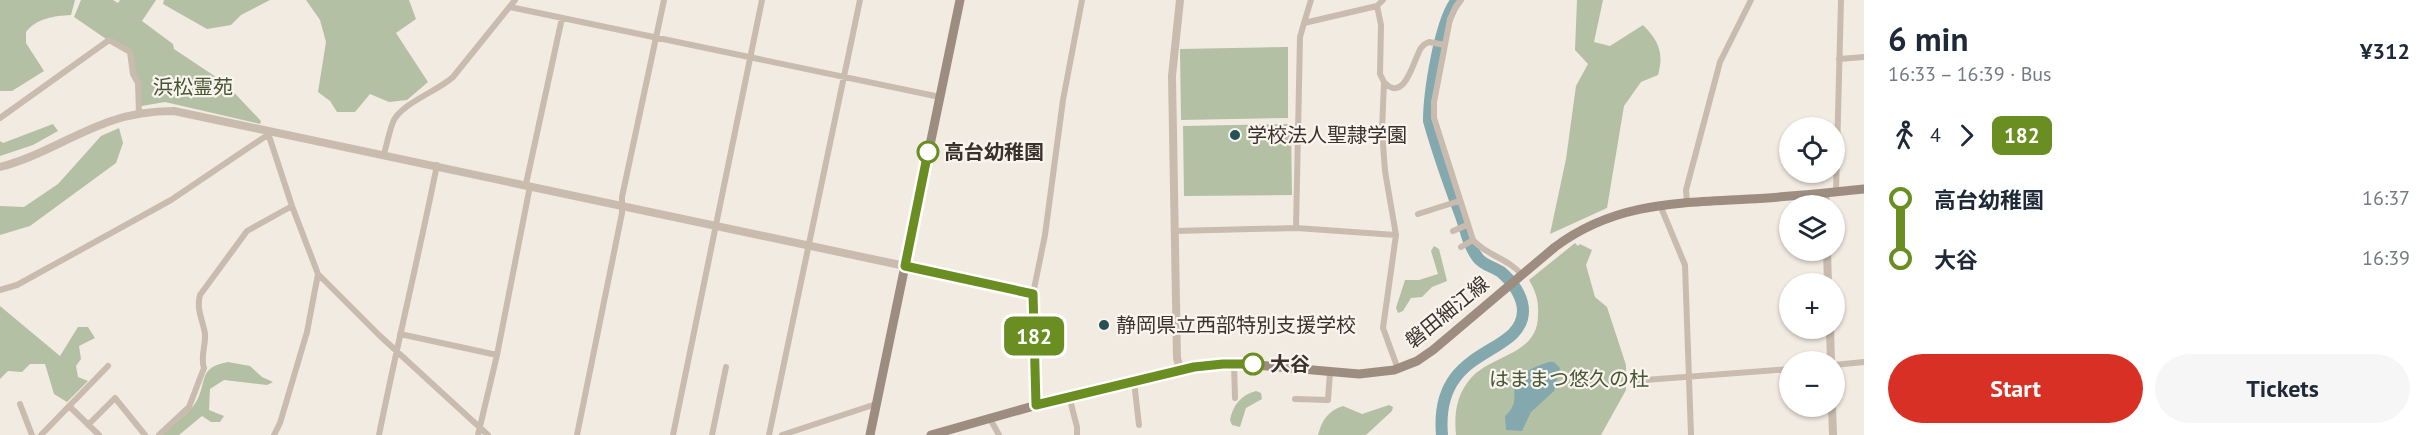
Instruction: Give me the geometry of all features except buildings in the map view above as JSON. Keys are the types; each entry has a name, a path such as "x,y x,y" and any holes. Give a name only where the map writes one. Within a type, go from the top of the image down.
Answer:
{"main road":[{"path":"870,435 960,0"},
{"name":"磐田細江線","path":"931,435 953,432 989,417 1069,396 1180,370 1234,364 1368,374 1398,369 1426,355 1564,240 1584,228 1615,215 1660,205 1864,189"}],"street":[{"path":"384,154 393,121 402,110 443,87 515,0"},
{"path":"577,435 622,197 664,0"},
{"path":"673,435 762,0"},
{"path":"769,435 860,0"},
{"path":"1036,405 1033,294 1045,234 1063,100 1082,0"},
{"path":"1180,0 1172,76 1177,358 1180,370"},
{"path":"1296,228 1300,37 1311,0"},
{"path":"1304,23 1377,6 1383,0"},
{"path":"1461,0 1450,19 1444,44 1434,102 1434,118 1473,240 1488,254 1510,263 1520,277"},
{"path":"1687,203 1686,190 1720,62 1751,0"},
{"path":"1836,192 1841,0"},
{"path":"1377,6 1381,25 1380,74 1387,86 1397,87 1406,82 1422,46 1429,42 1444,44"},
{"path":"510,7 940,97"},
{"path":"479,431 497,355 562,18"},
{"path":"0,118 109,40 130,52 133,74 138,83 139,114"},
{"path":"1839,59 1864,57"},
{"path":"1384,82 1383,147 1387,194 1396,235 1383,328 1398,369"},
{"path":"0,166 23,160 110,121 139,114 174,111 438,165 1033,294"},
{"path":"267,129 292,206 318,274 479,431 488,435"},
{"path":"0,290 17,285 171,200 266,136 267,129"},
{"path":"379,435 438,165"},
{"path":"1418,214 1459,201"},
{"path":"1660,205 1684,265 1691,435"},
{"path":"159,435 189,407 204,368 202,362 205,335 198,305 200,295 247,231 292,206"},
{"path":"1453,231 1467,225"},
{"path":"1174,231 1296,228 1396,235"},
{"path":"1461,247 1473,240"},
{"path":"274,435 307,332 318,274"},
{"path":"400,334 497,355"},
{"path":"1845,364 1864,362"},
{"path":"1234,364 1235,398"},
{"path":"41,435 108,366"},
{"path":"712,435 726,367"},
{"path":"1632,381 1779,370"},
{"path":"1295,399 1328,400 1330,372"},
{"path":"1134,381 1139,425"},
{"path":"1069,396 1077,435"},
{"path":"88,425 115,398 145,435"},
{"path":"20,404 32,435"},
{"path":"782,435 876,404"},
{"path":"69,406 99,435"},
{"path":"989,417 999,435"},
{"path":"1832,417 1833,435"}],"green space":[{"path":"0,0 75,0 71,15 41,21 26,32 26,43 44,71 12,91 0,91"},
{"name":"浜松霊苑","path":"81,0 113,0 118,3 120,0 156,0 142,21 173,44 174,49 225,83 261,121 260,124 165,102 136,107 137,82 131,56 74,17"},
{"path":"164,0 270,0 241,15 231,25 207,29 163,4"},
{"path":"306,0 409,0 416,19 396,33 428,82 407,100 389,102 370,94 355,112 337,112 330,101 318,92 326,42 320,20"},
{"path":"1577,0 1603,0 1594,42 1610,46 1643,25 1653,36 1659,48 1660,67 1658,75 1641,82 1624,106 1607,208 1550,234 1566,159 1576,86 1588,64 1575,50"},
{"path":"1288,47 1288,118 1181,120 1180,49"},
{"path":"53,124 58,131 33,145 0,156 0,141 3,143"},
{"path":"1291,124 1292,195 1184,196 1183,126"},
{"path":"119,128 123,143 116,163 30,226 0,235 0,206 24,207 58,184 101,136"},
{"name":"はままつ悠久の杜","path":"1575,243 1592,250 1586,265 1595,297 1607,307 1626,365 1626,390 1601,435 1456,435 1457,405 1466,384 1480,370 1523,346 1531,338 1536,328 1537,301 1529,280"},
{"path":"1434,246 1439,249 1447,281 1432,287 1422,297 1411,298 1403,311 1398,313 1396,308 1405,280 1419,280 1438,274 1431,251"},
{"path":"0,306 60,356 78,327 88,327 95,338 79,346 81,359 76,366 78,377 88,381 67,402 54,394 45,364 30,364 22,372 8,371 0,379"},
{"path":"228,362 250,366 262,377 273,382 267,385 224,380 210,389 209,410 224,416 220,422 211,422 202,416 179,435 162,435 196,402 207,372"},
{"path":"1256,391 1261,393 1262,399 1246,408 1240,427 1232,425 1230,420 1236,405 1246,395"},
{"path":"1389,405 1393,407 1392,411 1366,435 1318,435 1326,417 1338,408 1343,406 1362,414"}],"water":[{"path":"1549,362 1554,362 1560,368 1554,391 1531,412 1522,431 1506,430 1505,416 1514,402 1516,382 1521,375"}],"waterway":[{"path":"1442,435 1443,405 1451,384 1464,368 1509,337 1519,326 1523,311 1519,294 1513,284 1501,272 1480,260 1472,248 1429,121 1433,76 1441,40 1445,24 1457,0"}],"bus line":[{"name":"182","path":"928,152 905,266 1033,294 1036,405 1194,367 1253,364"}],"place":[{"name":"学校法人聖隷学園","path":"1235,135"},
{"name":"高台幼稚園","path":"928,152"},
{"name":"静岡県立西部特別支援学校","path":"1104,325"},
{"name":"大谷","path":"1253,364"}]}
